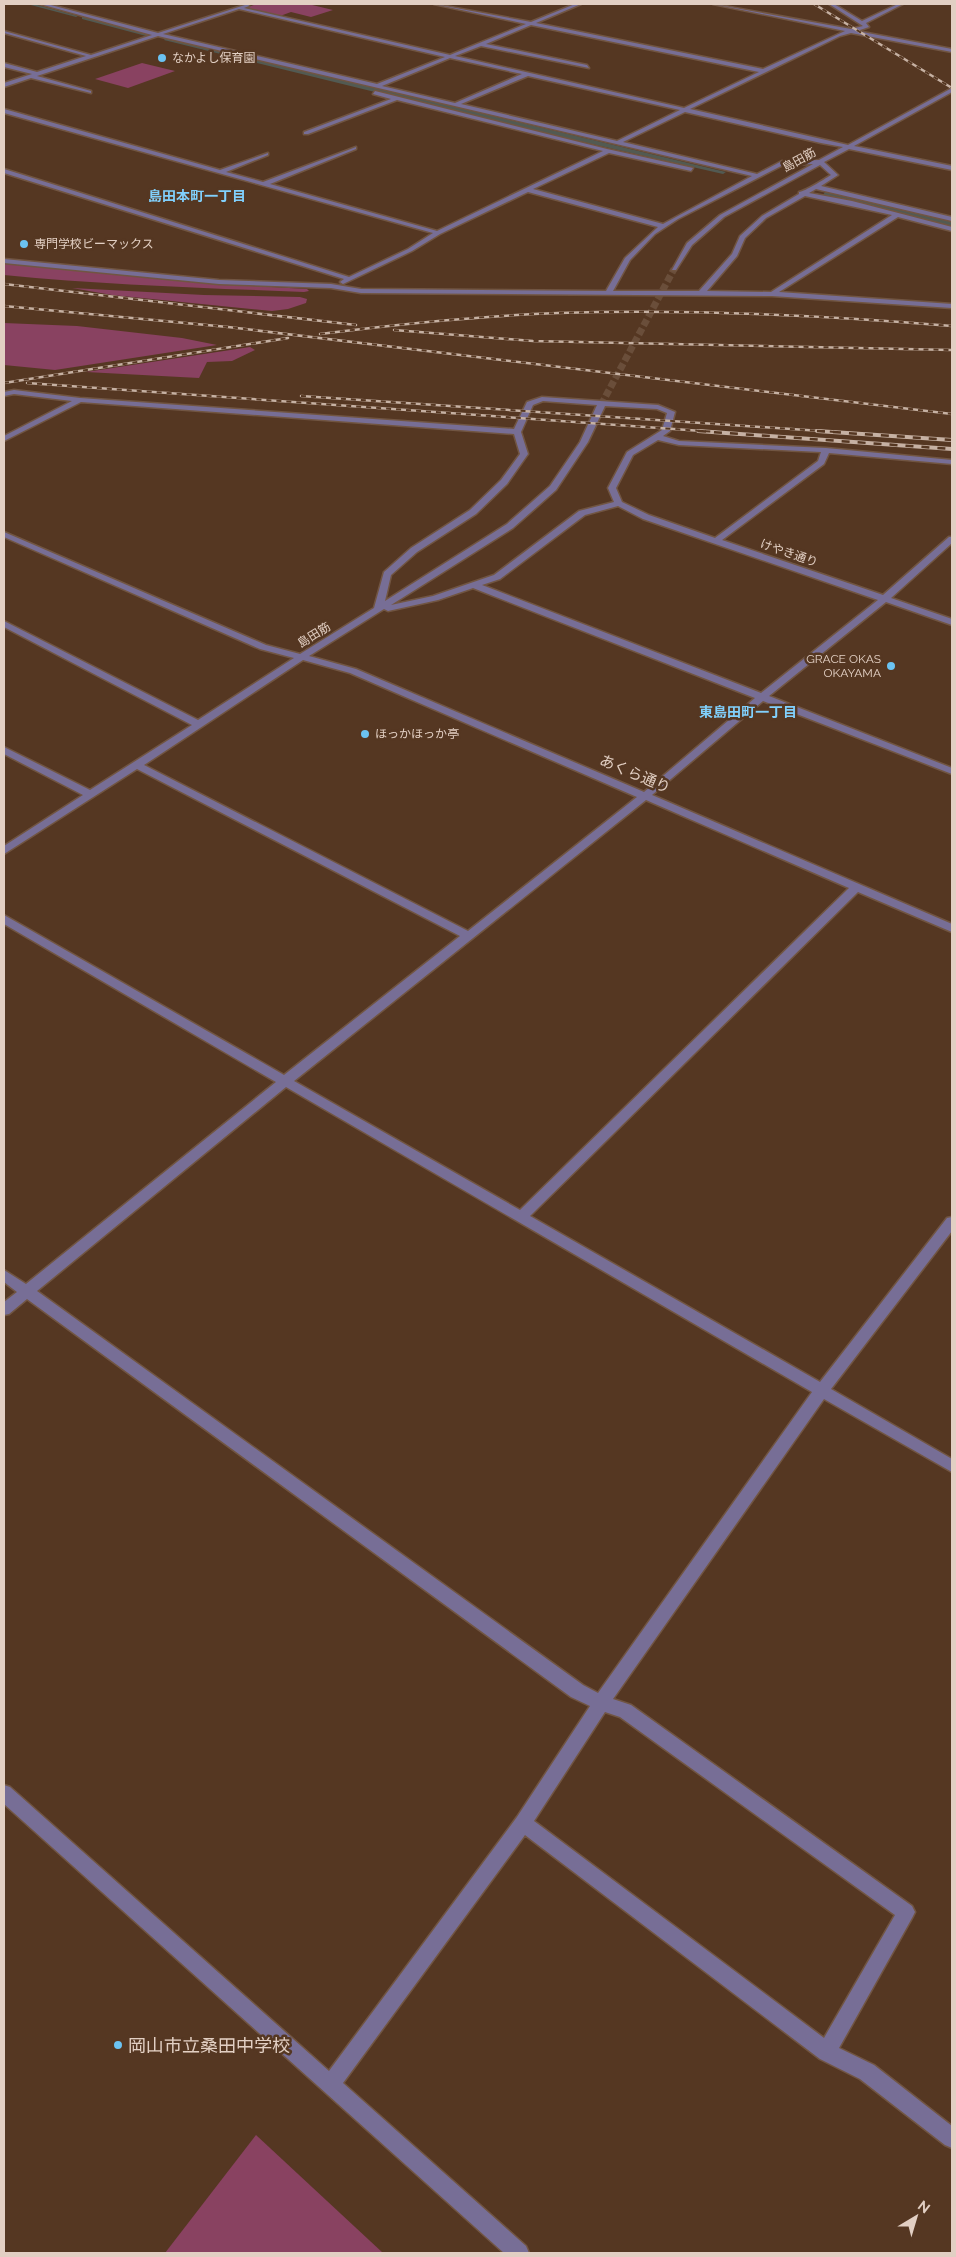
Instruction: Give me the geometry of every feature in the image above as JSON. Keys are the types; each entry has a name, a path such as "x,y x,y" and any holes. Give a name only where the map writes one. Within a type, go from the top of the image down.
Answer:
{"street":[{"path":"42,4 160,35 380,85 409,94 457,104 618,145 758,176"},
{"path":"4,85 252,4"},
{"path":"436,4 763,72"},
{"path":"380,85 579,4"},
{"path":"715,4 952,51"},
{"path":"331,286 350,279 410,250 438,233 609,151 763,72 850,30 867,26 831,4"},
{"path":"862,23 901,4"},
{"path":"239,8 952,168"},
{"path":"4,32 91,56"},
{"path":"150,38 701,172"},
{"path":"481,44 587,67"},
{"path":"4,65 38,74"},
{"path":"457,104 530,74"},
{"path":"31,76 89,92"},
{"name":"島田筋","path":"674,269 689,244 722,216 952,90"},
{"path":"306,133 409,94"},
{"path":"4,111 438,233"},
{"path":"264,184 354,148"},
{"path":"220,172 266,154"},
{"path":"608,293 627,259 653,233 687,212 782,163 820,162 835,175 813,186 764,217 742,237 735,256 700,295"},
{"path":"4,170 350,279"},
{"path":"738,180 747,182"},
{"path":"813,186 951,217"},
{"path":"528,190 663,226"},
{"path":"801,194 952,229"},
{"path":"772,294 877,229 896,215"},
{"path":"4,260 220,282 331,286 361,291 700,295 772,294 952,306"},
{"path":"4,394 14,392 80,400 517,432"},
{"path":"542,398 658,407 671,412 666,431 630,454 612,488 619,503 582,513 496,578 435,598 378,610 387,574 414,550 473,512 504,482 524,454 517,432 530,404 542,398"},
{"path":"4,440 80,400"},
{"name":"島田筋","path":"4,851 302,657 510,526 553,488 584,442 601,405"},
{"path":"656,437 679,443 826,450 952,462"},
{"path":"716,541 821,462 826,450"},
{"name":"けやき通り","path":"619,503 646,517 952,622"},
{"name":"あくら通り","path":"4,534 263,647 353,671 646,795 952,928"},
{"path":"4,1310 285,1081 646,795 885,599 952,539"},
{"path":"474,586 952,771"},
{"path":"4,624 200,725"},
{"path":"4,750 91,795"},
{"path":"138,765 469,936"},
{"path":"521,1217 858,886"},
{"path":"4,919 952,1466"},
{"path":"330,2086 523,1823 601,1703 822,1390 952,1222"},
{"path":"4,1275 577,1691 601,1703 625,1711 906,1912 827,2052"},
{"path":"4,1793 519,2253"},
{"path":"523,1823 827,2052 867,2072 952,2138"}],"shaded area":[{"path":"257,4 308,4 333,10 311,17 291,12 280,16 245,8"},
{"path":"142,63 175,71 128,88 95,79"},
{"path":"4,263 215,284 307,289 309,291 154,286 4,275"},
{"path":"72,288 204,295 300,297 307,299 306,303 288,309 272,311 112,295"},
{"path":"4,323 77,326 182,338 217,345 55,370 4,365"},
{"path":"250,347 255,350 232,361 207,362 199,378 86,372"},
{"path":"256,2135 383,2253 165,2253"}],"waterway":[{"path":"29,4 76,16"},
{"path":"84,18 148,35"},
{"path":"166,39 513,124 723,172"},
{"path":"825,194 952,224"}],"tunnel":[{"path":"601,405 674,269"}],"railway":[{"path":"814,4 952,88"},
{"path":"4,284 356,325"},
{"path":"4,306 228,327 952,414"},
{"path":"320,334 468,318 607,312 706,312 952,326"},
{"path":"394,330 533,341 952,350"},
{"path":"4,383 288,338"},
{"path":"27,383 716,432"},
{"path":"301,396 836,432"},
{"path":"698,431 952,449"},
{"path":"817,431 952,440"}],"place":[{"name":"なかよし保育園","path":"162,58"},
{"name":"専門学校ビーマックス","path":"24,244"},
{"name":"GRACE OKAS OKAYAMA","path":"891,666"},
{"name":"ほっかほっか亭","path":"365,734"},
{"name":"岡山市立桑田中学校","path":"118,2045"}],"district":[{"name":"島田本町一丁目","path":"197,196"},
{"name":"東島田町一丁目","path":"748,712"}]}
